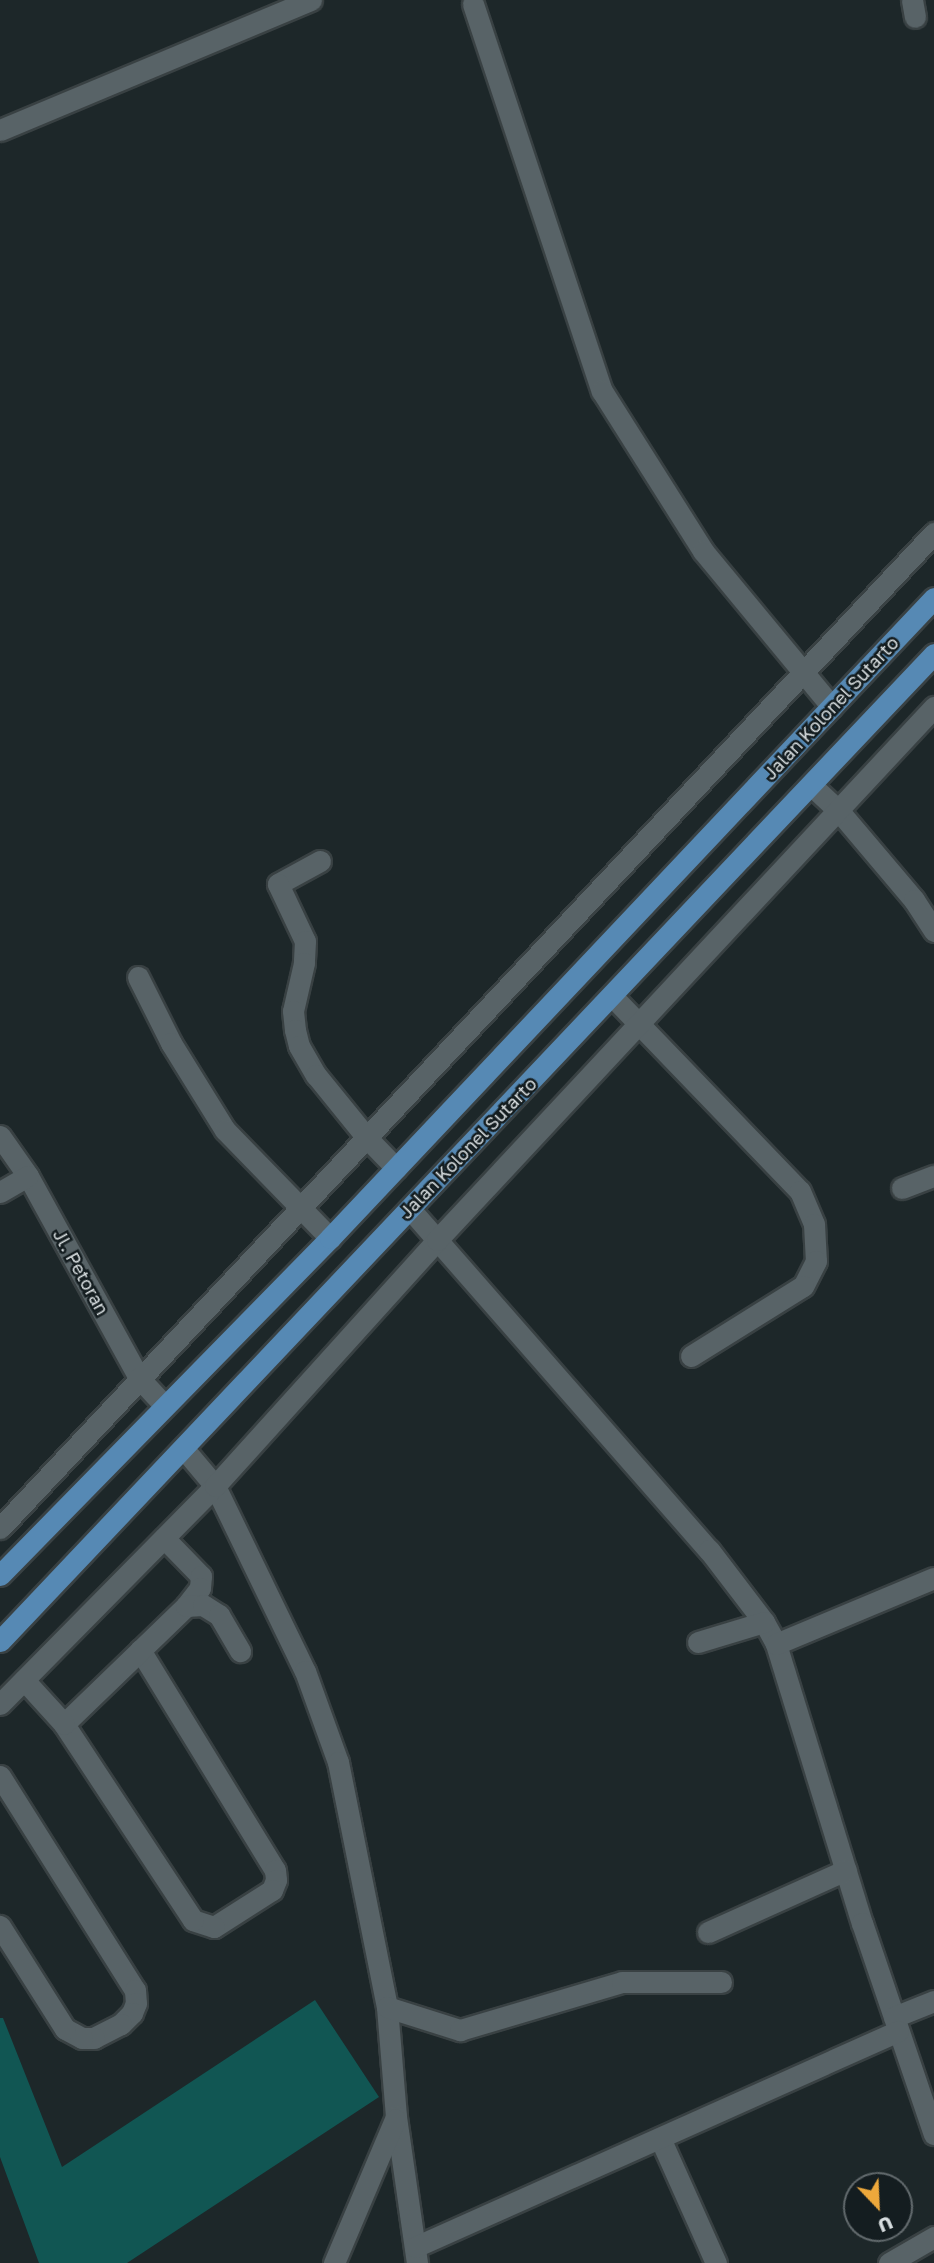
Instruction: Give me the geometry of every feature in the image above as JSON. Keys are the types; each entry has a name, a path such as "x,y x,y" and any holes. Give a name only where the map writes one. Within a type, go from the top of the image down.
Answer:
{"main road":[{"name":"Jalan Kolonel Sutarto","path":"0,1575 330,1238 934,598"},
{"name":"Jalan Kolonel Sutarto","path":"0,1641 934,654"}],"street":[{"path":"0,130 311,0"},
{"path":"473,5 602,391 703,551 832,707"},
{"path":"0,1528 934,533"},
{"path":"0,1704 215,1486 437,1240 934,707"},
{"path":"811,785 838,810 914,900 934,930"},
{"path":"320,861 278,884 305,941 304,962 293,1011 295,1030 299,1046 316,1075 367,1138 396,1168"},
{"path":"138,977 185,1068 225,1130 330,1238"},
{"path":"612,997 800,1191 814,1224 816,1261 803,1286 691,1356"},
{"name":"Jl. Petoran","path":"0,1136 28,1176 139,1378 165,1406"},
{"path":"902,1188 934,1175"},
{"path":"0,1192 28,1176"},
{"path":"410,1209 709,1550 764,1622 776,1644 846,1870 934,2134"},
{"path":"183,1448 215,1486 305,1671 322,1713 350,1813 387,2007 396,2117 416,2255 896,2024 934,2001"},
{"path":"64,1724 186,1606 200,1588 201,1576 164,1538"},
{"path":"776,1644 934,1577"},
{"path":"186,1606 203,1605 219,1615 240,1651"},
{"path":"698,1642 764,1622"},
{"path":"24,1680 64,1724 193,1920 214,1927 272,1890 276,1880 275,1870 140,1650"},
{"path":"0,1776 135,1990 136,2003 132,2013 121,2024 94,2038 82,2038 65,2029 0,1926"},
{"path":"708,1932 846,1870"},
{"path":"387,2007 460,2030 622,1982 721,1982"},
{"path":"334,2263 396,2117"},
{"path":"660,2138 716,2263"},
{"path":"889,2263 934,2237"}],"building":[{"path":"315,2000 379,2097 127,2263 39,2263 0,2157 0,2018 3,2018 62,2167"}]}
